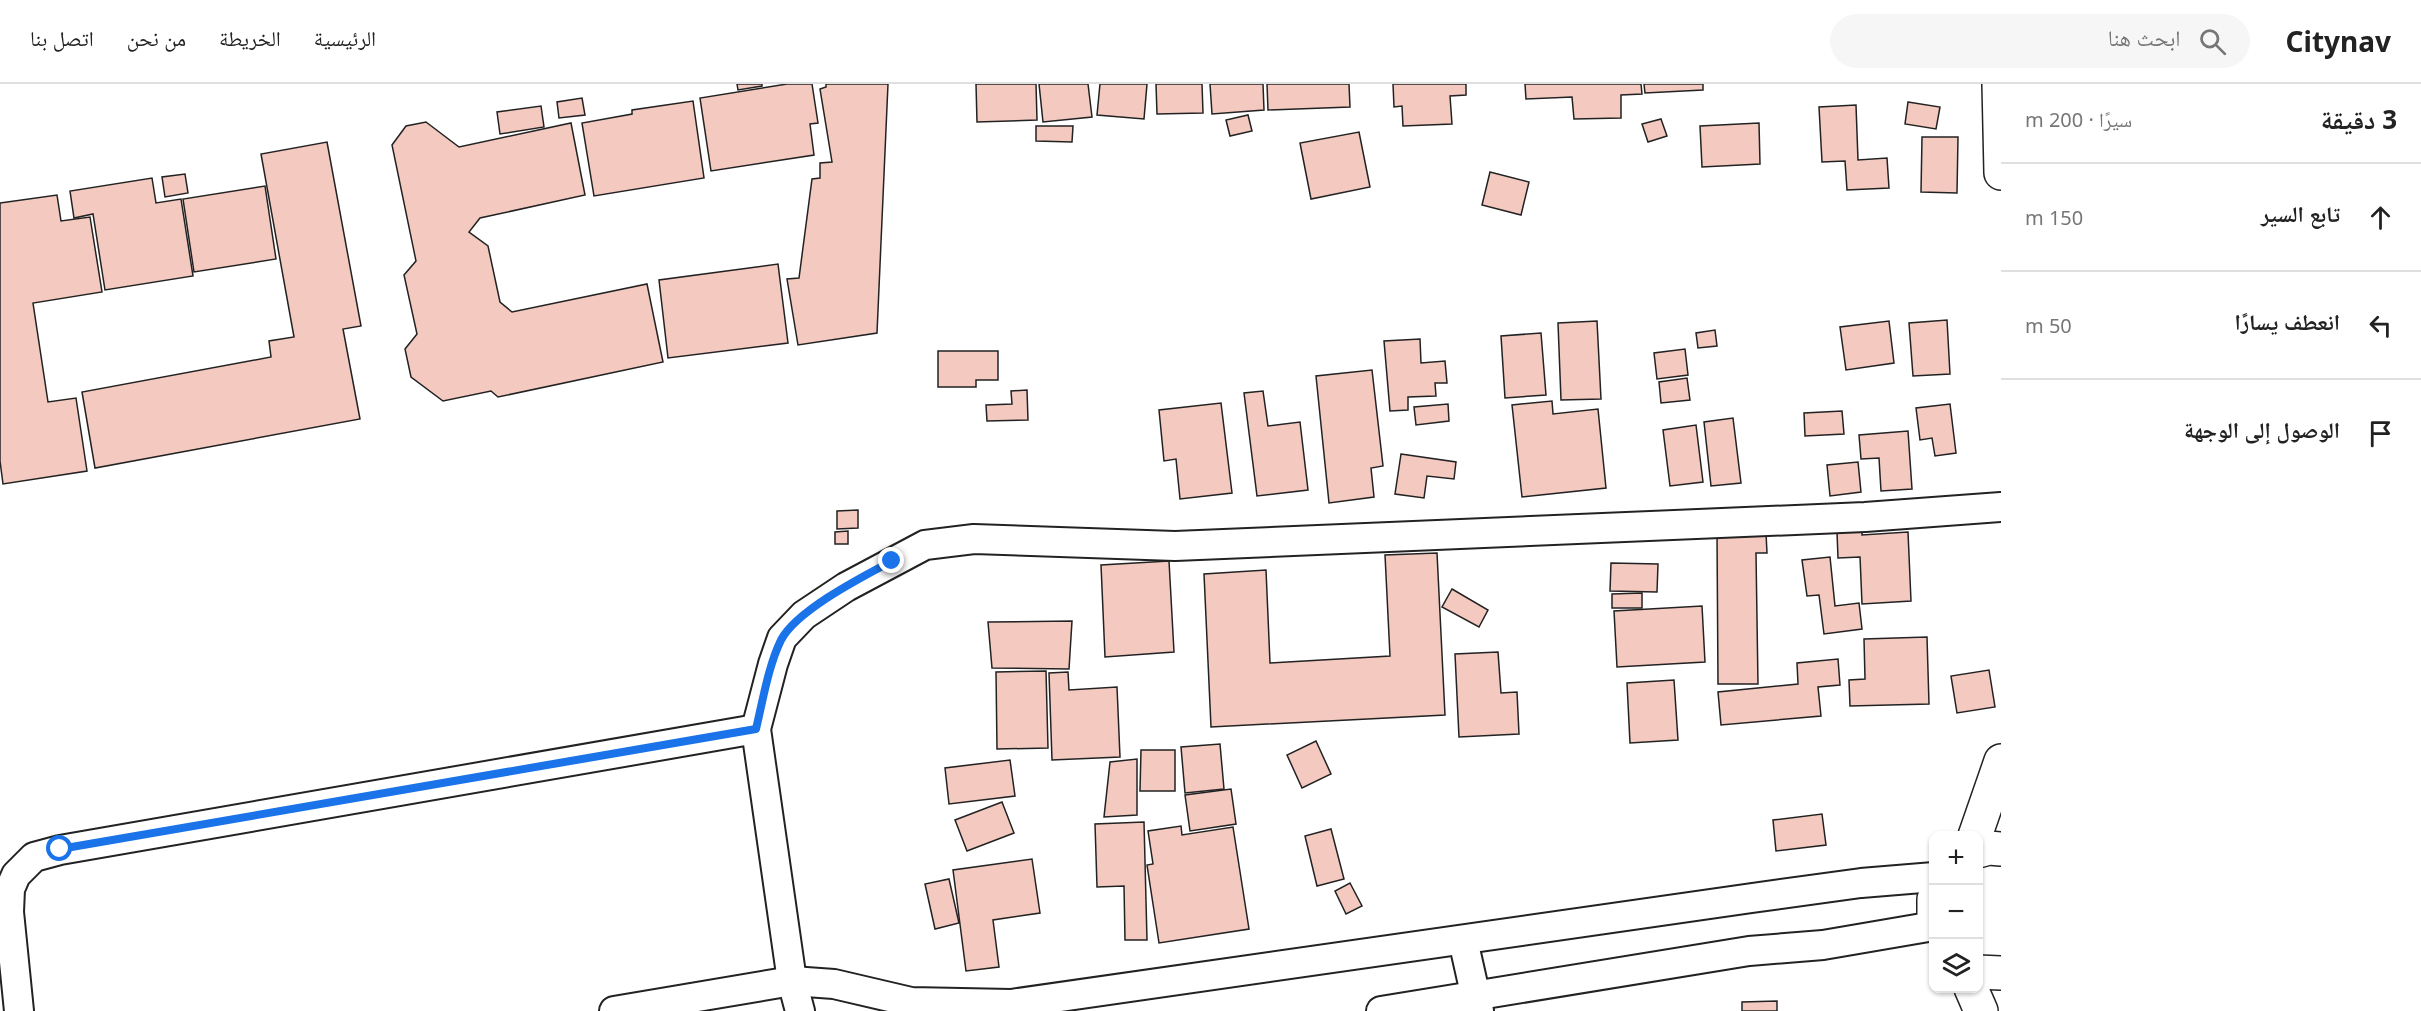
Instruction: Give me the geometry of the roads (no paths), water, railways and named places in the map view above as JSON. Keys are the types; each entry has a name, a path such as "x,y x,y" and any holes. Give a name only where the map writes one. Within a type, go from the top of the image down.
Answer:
{"street":[{"path":"1999,84 2001,173"},
{"path":"800,1011 792,981 756,729 773,664 782,638 804,615 846,586 925,545 974,539 1175,546 1841,518 2001,507"},
{"path":"19,1011 9,912 10,889 16,875 34,857 60,849 756,729"},
{"path":"1977,831 2001,761"},
{"path":"1983,850 2001,849"},
{"path":"614,1011 792,981 834,984 911,1002 1011,1008 1861,883 1929,877"},
{"path":"1381,1011 1477,1004 1749,951 1823,945 1929,927"},
{"path":"1463,940 1477,1004"},
{"path":"1983,972 2001,973"},
{"path":"1973,993 1981,1011"}]}
